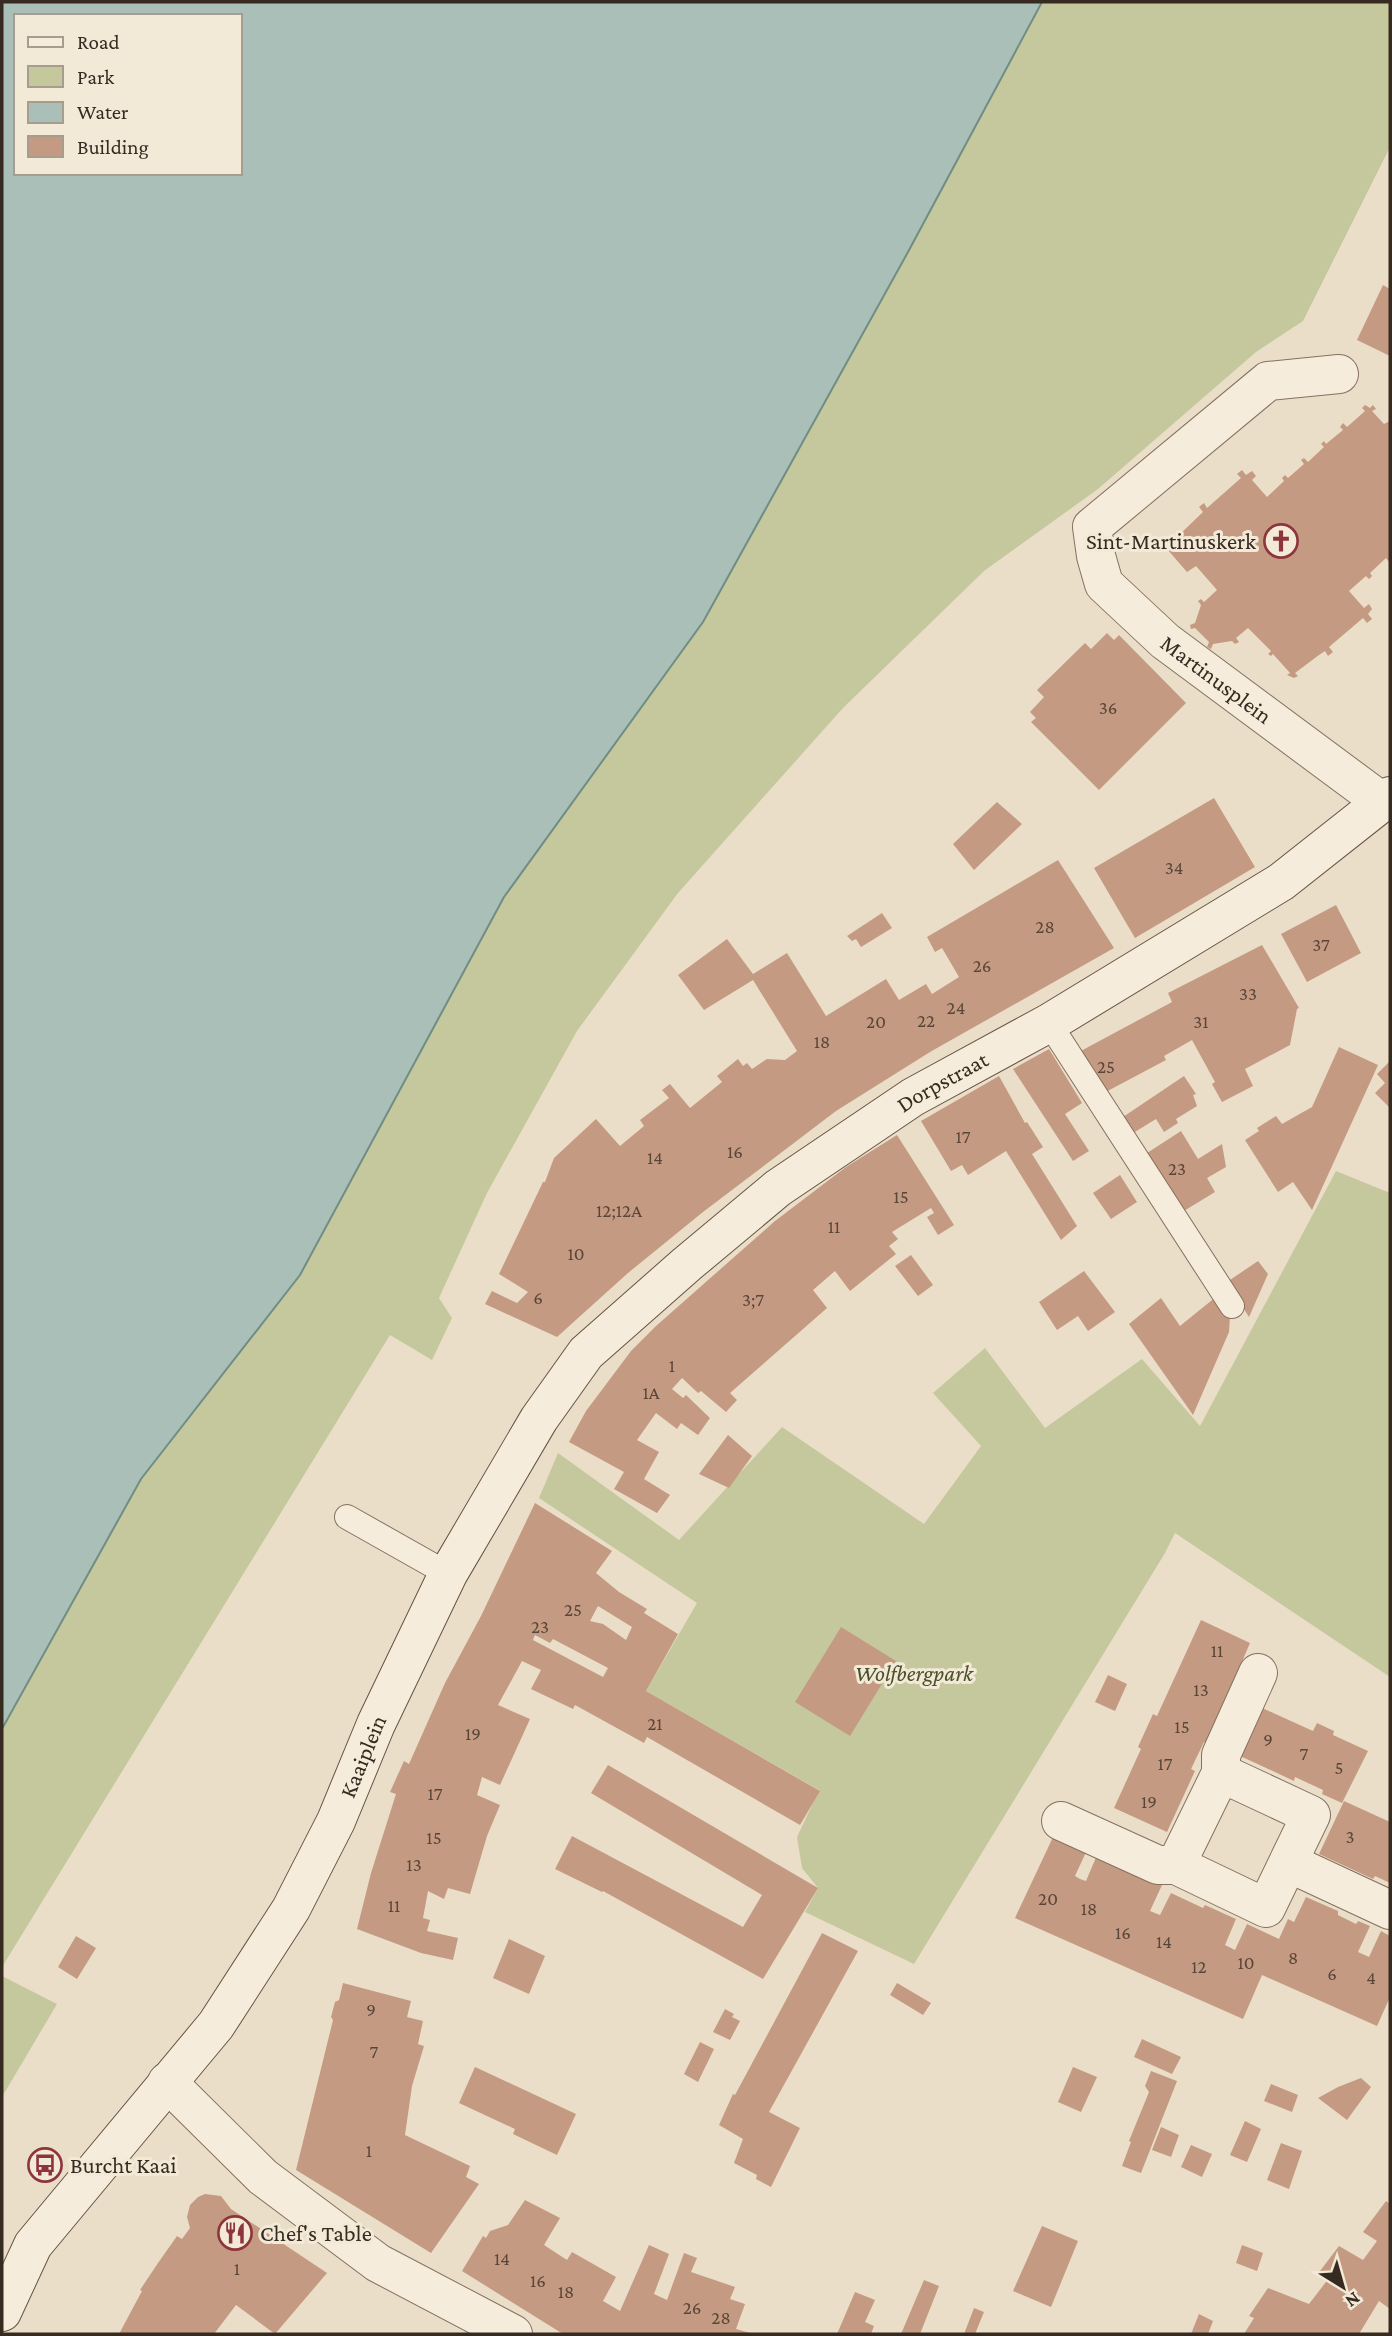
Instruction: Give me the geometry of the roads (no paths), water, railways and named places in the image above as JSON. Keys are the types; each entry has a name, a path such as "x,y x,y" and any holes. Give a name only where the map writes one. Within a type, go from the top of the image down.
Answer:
{"street":[{"name":"Martinusplein","path":"1339,373 1268,381 1092,527 1104,584 1165,641 1386,799"},
{"name":"Dorpstraat","path":"539,1419 586,1353 778,1188 913,1097 1049,1023 1281,882 1386,799"},
{"name":"Kaaiplein","path":"2,2312 33,2245 216,2025 291,1909 336,1821 376,1724 448,1574 539,1419"},
{"path":"1176,1865 1221,1773 1221,1755 1258,1673"},
{"path":"1061,1821 1158,1865 1176,1865 1266,1908 1311,1815 1221,1773"},
{"path":"1289,1863 1390,1910"},
{"path":"166,2082 263,2177 378,2263 513,2334"}],"lane":[{"path":"1049,1023 1232,1306"},
{"path":"347,1517 448,1574"}],"water":[{"path":"2,2 1042,2 908,252 703,622 504,897 300,1275 141,1479 2,1729"}],"place":[{"name":"Sint-Martinuskerk","path":"1281,541"},
{"name":"Burcht Kaai","path":"45,2165"},
{"name":"Chef's Table","path":"235,2233"}],"park label":[{"name":"Wolfbergpark","path":"914,1673"}]}
